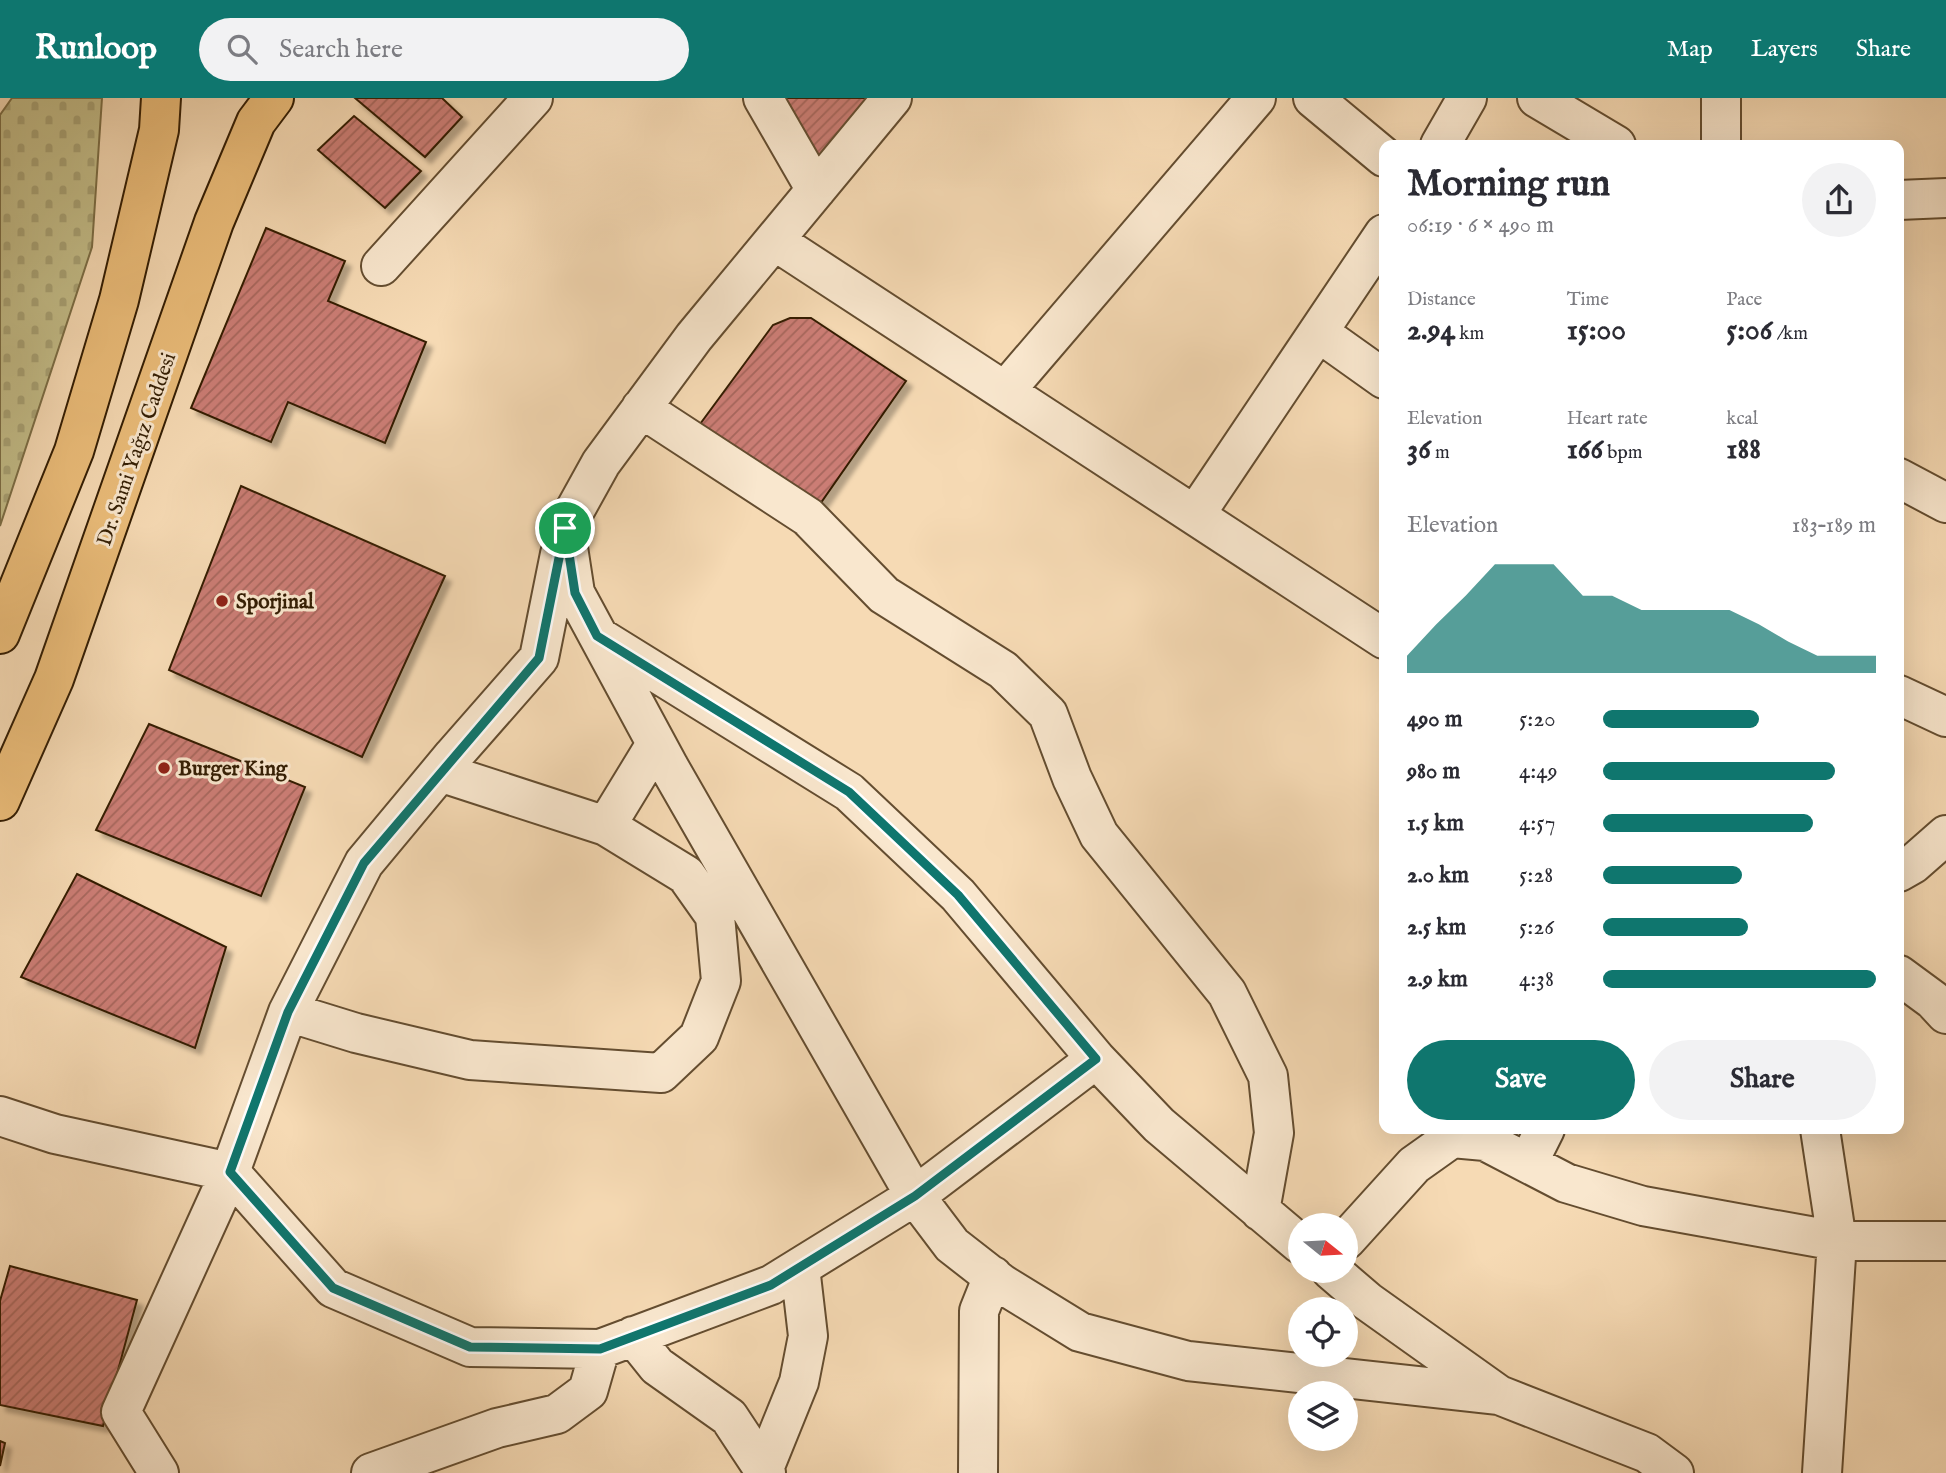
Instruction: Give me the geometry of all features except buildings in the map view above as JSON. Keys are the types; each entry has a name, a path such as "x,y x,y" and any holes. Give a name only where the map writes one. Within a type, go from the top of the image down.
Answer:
{"main road":[{"path":"0,634 74,451 119,300 159,131 161,98"},
{"name":"Dr. Sami Yağız Caddesi","path":"0,801 54,679 214,222 256,122 274,98"}],"street":[{"path":"380,266 533,98"},
{"path":"763,98 816,190"},
{"path":"159,1473 121,1412 230,1172 288,1012 364,863 539,658 565,528 601,463 694,337 892,98"},
{"path":"1006,391 1256,98"},
{"path":"1313,98 1379,153"},
{"path":"1443,140 1467,98"},
{"path":"1537,98 1608,140"},
{"path":"1721,98 1721,140"},
{"path":"1904,200 1946,198"},
{"path":"775,241 1379,636"},
{"path":"1195,516 1379,241"},
{"path":"1318,332 1379,375"},
{"path":"641,408 808,517 884,595 1003,670 1048,715 1072,778 1099,835 1227,993 1268,1076 1274,1133 1261,1211"},
{"path":"1904,481 1946,503"},
{"path":"565,528 575,593 597,636 915,1196 952,1245 1002,1284 1080,1332 1188,1361 1499,1395"},
{"path":"597,636 849,792 958,895 1096,1059 1159,1125 1288,1234"},
{"path":"1904,697 1946,717"},
{"path":"606,826 656,744"},
{"path":"288,1012 355,1034 470,1060 660,1073 699,1037 721,981 715,916 686,875 606,826 452,776 453,756"},
{"path":"1904,869 1946,835"},
{"path":"1904,979 1933,1000 1946,1014"},
{"path":"0,1116 55,1134 230,1172 333,1288 470,1347 617,1342 771,1285 800,1268 915,1196 1096,1059"},
{"path":"1528,1163 1542,1134"},
{"path":"1821,1134 1837,1241 1822,1473"},
{"path":"1358,1227 1414,1165 1452,1138 1485,1141 1566,1182 1643,1206 1837,1241 1946,1241"},
{"path":"765,1472 799,1381 808,1336 800,1268"},
{"path":"978,1473 979,1311 993,1276"},
{"path":"1346,1283 1367,1301 1499,1395 1647,1453 1674,1473"},
{"path":"617,1342 657,1366 729,1417 765,1472"},
{"path":"371,1473 498,1428 557,1415 588,1391 617,1342"}],"green space":[{"path":"12,98 102,98 92,247 0,526 0,115"}],"place":[{"name":"Sporjinal","path":"222,601"},
{"name":"Burger King","path":"164,768"}],"route":[{"path":"565,528 575,593 597,636 849,792 958,895 1096,1059 915,1196 771,1285 600,1349 470,1347 333,1288 230,1172 288,1012 364,863 539,658 565,528"}]}
